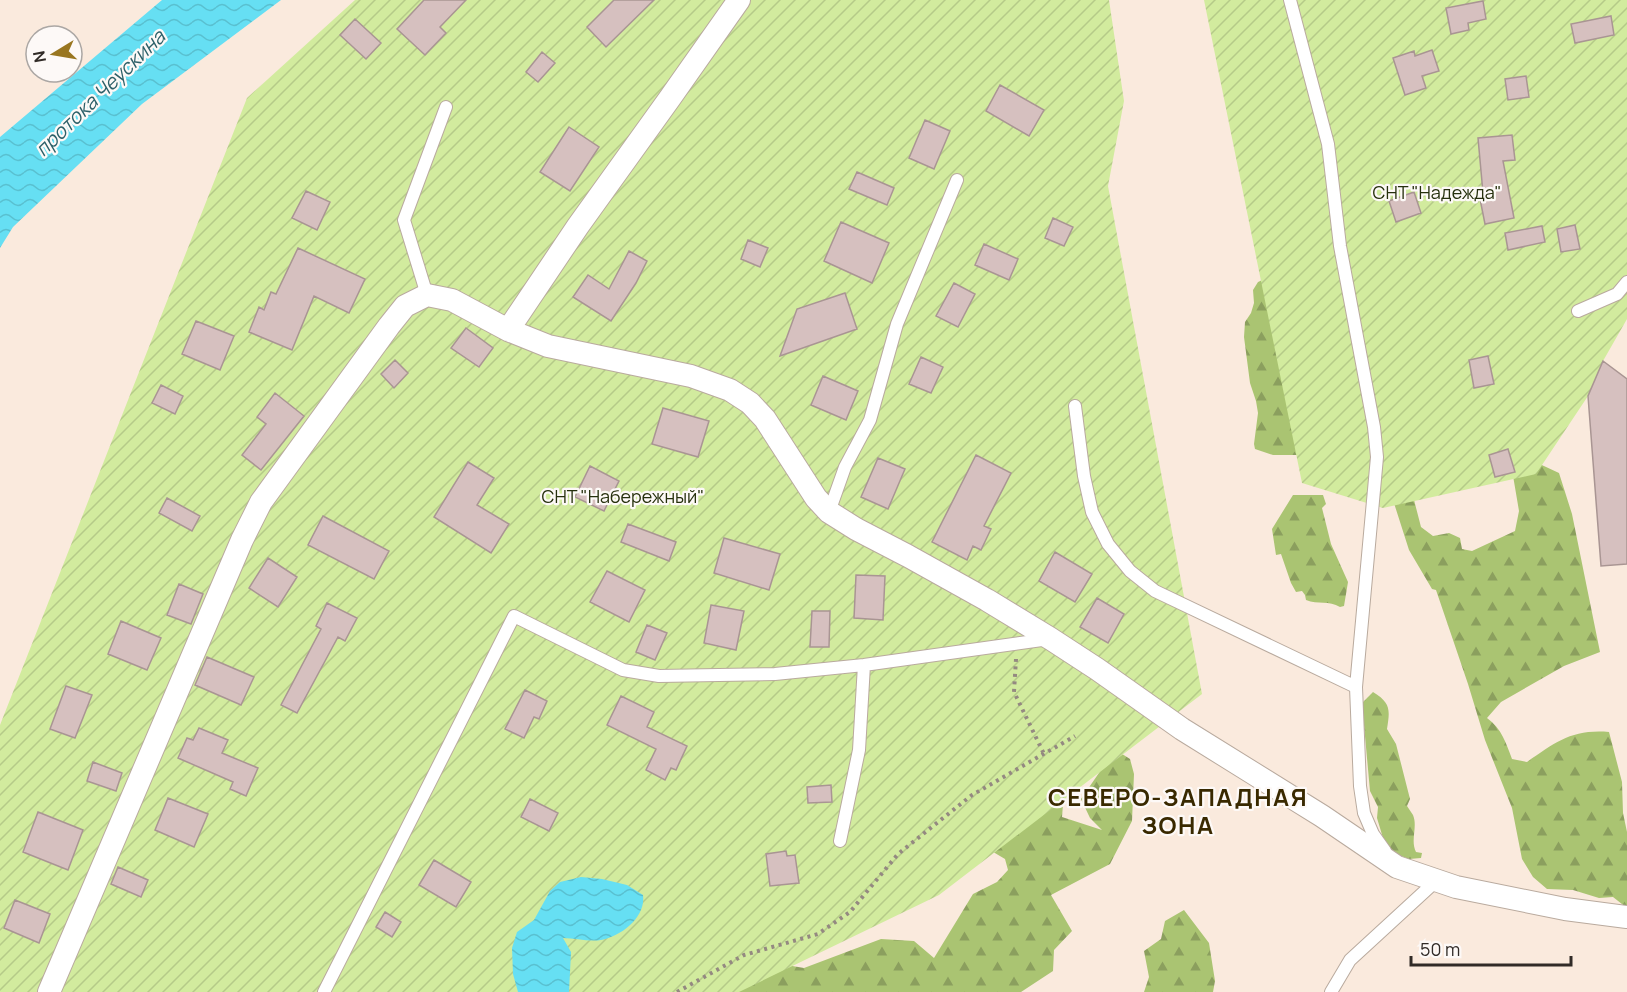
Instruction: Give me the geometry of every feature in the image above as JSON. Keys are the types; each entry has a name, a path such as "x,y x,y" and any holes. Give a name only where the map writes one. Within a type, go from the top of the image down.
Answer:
{"street":[{"path":"508,330 578,226 738,0"},
{"path":"49,992 242,540 261,502 405,306 427,295 452,300 508,330 548,346 691,376 730,390 750,403 765,419 816,498 829,512 987,600 1051,639 1182,729 1322,816 1397,867 1456,887 1565,909 1627,917"}],"lane":[{"path":"1290,0 1328,144 1340,246 1374,427 1377,457 1356,687 1360,786 1365,813 1373,834 1397,867"},
{"path":"427,295 404,220 446,107"},
{"path":"829,512 845,467 870,420 897,324 957,180"},
{"path":"1578,311 1617,294 1627,282"},
{"path":"1076,406 1084,476 1092,512 1108,544 1130,571 1155,591 1356,687"},
{"path":"324,992 514,616 623,670 659,676 775,674 1051,639"},
{"path":"840,841 859,750 864,664"},
{"path":"1331,992 1350,960 1436,881"}],"path":[{"path":"1017,644 1014,692 1044,754"},
{"path":"677,992 744,955 818,934 850,912 898,854 972,795 1075,736"}],"green space":[{"name":"СНТ \"Набережный\"","path":"355,0 1109,0 1124,101 1108,186 1202,694 939,895 739,992 0,992 0,725 247,98"},
{"name":"СНТ \"Надежда\"","path":"1204,0 1627,0 1627,319 1603,361 1588,396 1536,474 1383,508 1302,483"},
{"path":"1271,276 1303,455 1273,455 1255,449 1254,444 1258,413 1250,383 1244,337 1245,322 1254,303 1253,290 1258,282"},
{"path":"1510,458 1531,460 1559,473 1572,514 1600,652 1564,666 1501,702 1487,718 1500,732 1512,759 1527,762 1565,738 1585,733 1609,732 1622,782 1623,813 1627,832 1627,908 1613,897 1599,898 1573,890 1547,889 1533,877 1522,859 1512,808 1485,740 1436,590 1432,589 1409,550 1393,500 1413,496 1421,527 1433,536 1449,533 1460,538 1462,549 1472,551 1515,531 1519,511"},
{"path":"1293,495 1323,495 1326,504 1322,508 1331,544 1348,582 1344,606 1306,600 1302,591 1296,592 1291,583 1281,554 1276,555 1272,529"},
{"path":"1373,692 1383,700 1388,708 1387,729 1396,744 1410,799 1407,806 1413,815 1415,824 1414,847 1416,852 1422,853 1421,858 1409,859 1391,852 1383,838 1377,818 1378,807 1370,791 1362,703"},
{"path":"1119,752 1130,759 1134,774 1132,821 1110,864 1051,895 1072,931 1054,950 1053,971 1021,992 721,992 775,963 804,968 881,939 914,941 934,958 973,894 997,882 1008,870 1005,859 978,843 1064,792 1062,817 1102,830 1090,818 1081,799 1112,754"},
{"path":"1184,910 1209,943 1215,981 1213,992 1144,992 1149,977 1144,951 1161,939 1165,921"}],"water":[{"name":"протока Чеускина","path":"162,0 281,0 142,104 13,227 0,248 0,137 63,84 84,84 84,66"},
{"path":"581,877 627,885 643,895 641,911 624,930 609,938 592,941 563,938 571,952 569,992 518,992 513,974 512,948 517,932 534,920 550,891 560,882"}],"building":[{"path":"424,0 466,0 440,27 446,33 425,55 397,29"},
{"path":"614,0 654,0 606,47 587,27"},
{"path":"1483,1 1486,19 1468,23 1469,30 1451,34 1446,8"},
{"path":"1611,16 1614,35 1575,43 1571,24"},
{"path":"355,19 381,43 366,59 340,35"},
{"path":"1432,50 1439,71 1422,76 1426,88 1405,95 1393,58 1414,51 1415,56"},
{"path":"542,52 555,63 538,82 526,72"},
{"path":"1526,76 1529,97 1508,100 1505,79"},
{"path":"1000,85 1044,110 1029,136 986,111"},
{"path":"925,120 950,131 934,169 909,158"},
{"path":"569,127 599,147 570,191 540,172"},
{"path":"1512,135 1515,160 1503,161 1514,218 1485,224 1479,194 1483,193 1478,138"},
{"path":"857,172 894,188 887,205 849,189"},
{"path":"306,191 330,202 317,230 292,218"},
{"path":"1414,192 1421,213 1396,222 1389,201"},
{"path":"1053,218 1073,227 1064,246 1045,238"},
{"path":"841,222 889,243 872,283 824,261"},
{"path":"1575,225 1580,249 1561,252 1557,229"},
{"path":"1542,226 1545,242 1508,250 1505,233"},
{"path":"748,240 768,248 760,267 741,259"},
{"path":"984,244 1018,259 1009,280 975,265"},
{"path":"298,248 365,279 349,313 314,296 292,350 249,332 259,307 264,310 271,292 276,294"},
{"path":"629,251 647,261 636,283 611,321 573,297 588,275 609,289"},
{"path":"954,283 975,294 958,327 936,316"},
{"path":"845,293 857,329 780,356 797,309"},
{"path":"196,321 234,336 220,370 182,354"},
{"path":"466,328 493,348 479,367 451,348"},
{"path":"1488,356 1494,384 1474,388 1469,360"},
{"path":"921,357 943,367 931,393 909,384"},
{"path":"395,360 408,373 394,388 381,374"},
{"path":"1603,361 1627,379 1627,564 1601,566 1588,396"},
{"path":"823,376 858,391 846,420 811,405"},
{"path":"161,385 183,396 175,414 152,403"},
{"path":"275,393 304,416 261,470 242,455 266,424 257,417"},
{"path":"663,408 709,421 698,457 652,444"},
{"path":"1508,449 1515,472 1495,477 1489,455"},
{"path":"976,455 1011,473 984,526 991,529 981,550 973,546 967,560 932,542"},
{"path":"878,458 905,469 888,509 861,497"},
{"path":"468,462 494,478 477,505 509,524 491,553 434,517"},
{"path":"590,466 619,481 604,511 575,497"},
{"path":"167,498 200,516 192,531 159,513"},
{"path":"323,516 389,551 374,579 308,545"},
{"path":"628,524 676,542 669,561 621,542"},
{"path":"724,538 780,554 769,590 714,573"},
{"path":"1055,552 1092,574 1075,602 1039,581"},
{"path":"268,558 297,577 278,607 249,588"},
{"path":"607,571 645,590 629,622 590,602"},
{"path":"856,575 885,576 883,620 854,618"},
{"path":"179,584 203,594 191,624 167,615"},
{"path":"1097,598 1124,614 1108,643 1080,627"},
{"path":"327,603 357,618 345,641 338,637 297,713 281,705 321,629 316,626"},
{"path":"711,605 744,611 736,650 704,643"},
{"path":"812,611 830,611 829,647 810,647"},
{"path":"121,621 161,638 147,670 108,654"},
{"path":"647,625 667,633 655,660 636,652"},
{"path":"207,657 254,677 241,705 195,685"},
{"path":"66,686 92,695 75,738 50,729"},
{"path":"525,690 547,701 539,719 534,717 524,738 505,729"},
{"path":"621,696 654,712 647,727 687,746 676,770 671,768 665,780 646,770 656,749 607,725"},
{"path":"199,728 228,740 222,753 258,768 246,796 230,789 233,782 178,758 187,738 193,740"},
{"path":"93,762 122,773 116,791 87,781"},
{"path":"831,785 832,802 808,803 807,787"},
{"path":"168,798 208,814 194,847 155,830"},
{"path":"530,799 558,813 549,831 521,817"},
{"path":"38,812 83,830 68,870 23,852"},
{"path":"786,851 787,856 795,855 799,883 770,886 766,854"},
{"path":"434,860 471,882 456,907 419,885"},
{"path":"118,867 148,880 141,897 111,884"},
{"path":"15,900 50,914 39,943 4,928"},
{"path":"385,912 401,922 392,937 376,927"}],"district":[{"name":"СЕВЕРО-ЗАПАДНАЯ ЗОНА","path":"1178,812"}]}
